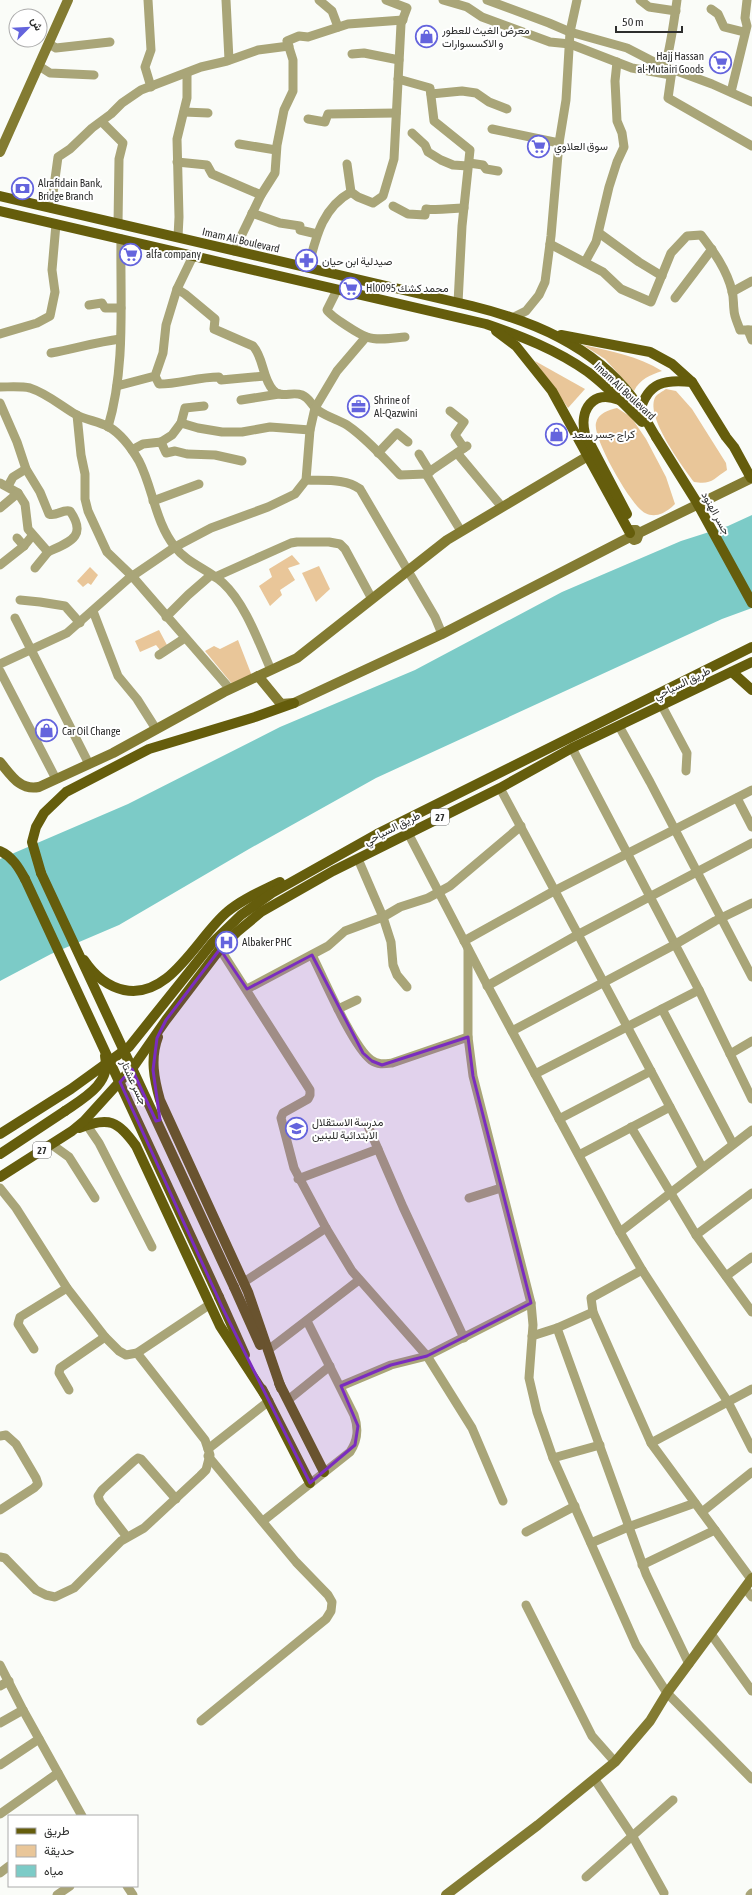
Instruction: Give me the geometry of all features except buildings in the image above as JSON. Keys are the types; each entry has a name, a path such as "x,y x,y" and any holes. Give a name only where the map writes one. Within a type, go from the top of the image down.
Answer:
{"main road":[{"name":"Imam Ali Boulevard","path":"0,196 514,317 551,334 596,359 632,398 656,437"},
{"name":"Imam Ali Boulevard","path":"0,212 483,324 516,334 562,356 588,372 622,401 656,437"},
{"path":"483,309 483,324 516,346 552,391 588,456 634,533"},
{"path":"551,334 650,352 672,364 692,382 726,437 734,447 749,479"},
{"path":"640,411 648,392 657,385 667,381 692,382"},
{"path":"622,401 613,397 603,397 592,401 584,414 583,429 634,533"},
{"name":"جسر الهنود","path":"656,437 696,501 752,603"},
{"name":"طريق السياحي","path":"0,1134 72,1089 129,1047 213,942 241,914 292,881 377,834 752,648"},
{"name":"طريق السياحي","path":"166,1020 220,949 237,932 261,912 408,833 500,788 572,748 752,662"},
{"path":"732,672 752,690"},
{"name":"جسر عشتار","path":"281,1388 41,873 32,842 36,827 44,813 55,801 81,782 138,753 163,743 244,720 294,703"},
{"path":"403,821 408,833"},
{"path":"74,945 89,967 104,982 117,988 129,991 144,990 163,981 187,958 226,912 240,902 377,834"},
{"name":"جسر عشتار","path":"0,851 14,862 26,879 219,1297 223,1309 267,1398"},
{"path":"85,1123 134,1066 166,1020"},
{"path":"166,1020 157,1038 154,1053 153,1070 160,1100 244,1282 281,1388 324,1472"},
{"path":"0,1154 65,1111 97,1086 106,1070 106,1061 98,1035"},
{"path":"85,1123 103,1121 114,1123 124,1129 136,1146 209,1305 220,1326 267,1398 310,1482"},
{"name":"27","path":"0,1177 85,1123"}],"street":[{"path":"0,152 68,0"},
{"path":"148,0 151,50 145,67 150,87"},
{"path":"226,0 230,60"},
{"path":"319,0 332,11 338,27"},
{"path":"347,164 351,192 358,197 373,203 383,196 394,159 399,60 403,20 407,8 396,2 386,0"},
{"path":"442,0 468,7 482,17 550,42 570,44 632,68 670,70"},
{"path":"487,0 570,32 627,48 670,70 731,92 752,102"},
{"path":"514,317 526,311 539,295 545,282 559,143 566,100 570,32 577,0"},
{"path":"640,0 649,7 676,11"},
{"path":"677,0 671,34 668,98 752,146"},
{"path":"731,92 748,28 745,18 747,0"},
{"path":"711,9 718,14 724,27 748,28"},
{"path":"234,251 261,195 275,173 276,150 284,110 293,91 293,60 287,41 299,36 308,36 348,24 403,20"},
{"path":"49,44 56,48 110,42"},
{"path":"51,208 58,157 70,149 92,128 102,122 131,96 201,67 230,60 258,50 289,46"},
{"path":"352,54 364,53 399,60"},
{"path":"585,262 596,242 609,186 624,147 622,133 617,120 615,81 617,62"},
{"path":"39,66 50,73 94,75"},
{"path":"178,237 179,217 177,139 187,98 187,73"},
{"path":"398,79 430,88 434,121 470,150 464,208 458,303"},
{"path":"431,94 462,91 476,93 489,102 507,110"},
{"path":"184,112 208,114"},
{"path":"308,119 325,122 328,114 396,113"},
{"path":"102,122 123,143 119,159 118,224"},
{"path":"492,129 559,143"},
{"path":"412,133 425,145 428,152 441,160 454,165 483,165 486,169 498,171"},
{"path":"239,144 276,150"},
{"path":"177,162 207,164 212,174 261,195"},
{"path":"308,268 317,234 324,217 340,198 351,192"},
{"path":"393,206 408,214 425,215 426,209 439,211 445,208 464,208"},
{"path":"252,213 280,223 300,226 300,230 317,234"},
{"path":"0,334 37,323 50,316 55,292 52,270 56,224"},
{"path":"599,233 639,262 662,276"},
{"path":"550,244 603,272 621,289 650,302 671,253 687,236 701,234 724,268 735,303 734,310 752,340"},
{"path":"108,427 114,407 117,386 121,308 121,239"},
{"path":"675,298 712,249"},
{"path":"193,256 177,289 166,325 163,353 156,376 159,384 177,384 204,377 219,377 221,380 265,376"},
{"path":"732,292 752,281"},
{"path":"177,289 186,294 215,319 214,329 253,346 258,351 265,376 273,390 279,394"},
{"path":"337,290 327,310 329,313 366,337 389,339 405,337"},
{"path":"89,305 102,303 105,308 121,308"},
{"path":"0,664 67,633 132,576 175,547 211,528 286,500 302,487 306,480 310,430 315,408 337,371 366,337"},
{"path":"51,353 72,349 94,342 120,339"},
{"path":"117,386 156,376"},
{"path":"0,387 29,388 41,393 77,415 108,427 132,450 142,469 165,531 175,547 185,558 213,576 231,591 246,616 271,670"},
{"path":"241,400 279,394 301,394 308,399 315,408 349,426 400,475 428,473 463,449"},
{"path":"0,403 17,442 26,469 40,492 49,514 53,515 67,510 70,511 74,518 77,532 74,539 48,552 35,568"},
{"path":"132,450 143,444 161,442 172,435 181,422 185,408 204,406"},
{"path":"450,411 464,422 455,436 502,507"},
{"path":"77,415 81,455 85,474 85,499 88,511 107,552 132,576 230,689"},
{"path":"181,422 198,428 222,432 242,432 270,427 310,430"},
{"path":"378,453 397,433 408,442"},
{"path":"161,442 166,453 175,451 187,454 215,455 242,462"},
{"path":"418,454 461,531"},
{"path":"0,762 21,785 26,788 38,788 89,764 230,689 306,652 447,540 588,456"},
{"path":"26,469 4,485 18,492 25,504 26,522 32,536 48,552"},
{"path":"258,676 281,704 294,703 442,634 634,533 749,479"},
{"path":"306,480 343,482 353,484 360,489 435,617 442,634"},
{"path":"153,501 199,484"},
{"path":"0,508 18,492"},
{"path":"74,518 88,511"},
{"path":"0,565 24,546 32,536"},
{"path":"17,538 24,546"},
{"path":"166,617 188,595 213,576 291,543 297,542 335,543 345,549 372,599"},
{"path":"20,600 65,606 80,623"},
{"path":"93,611 118,676 137,699 156,729"},
{"path":"15,618 89,764"},
{"path":"159,655 186,638"},
{"path":"0,671 56,779"},
{"path":"662,706 686,753 686,771"},
{"path":"619,726 752,976"},
{"path":"572,748 698,990 752,1099"},
{"path":"500,788 702,1167"},
{"path":"466,945 554,891 752,790"},
{"path":"737,798 752,827"},
{"path":"247,989 328,946 345,931 383,917 400,907 439,893 464,875 521,826"},
{"path":"408,833 487,986 620,1232 642,1270 728,1402 752,1449"},
{"path":"487,986 649,896 752,843"},
{"path":"358,859 383,917 390,942 393,965 397,975 407,987"},
{"path":"512,1031 605,983 721,918 752,903"},
{"path":"466,945 468,1037 473,1076 531,1303 533,1314 530,1383 537,1412 553,1458 636,1645 667,1693 752,1779"},
{"path":"220,949 247,989 310,1090 308,1099 283,1113 281,1118 290,1155 298,1179 326,1228 359,1280 427,1356 472,1428 503,1501"},
{"path":"312,955 338,1009 363,1053 372,1061 382,1065 468,1037"},
{"path":"535,1074 698,990"},
{"path":"338,1009 357,1000"},
{"path":"662,1009 733,1144"},
{"path":"730,1054 752,1041"},
{"path":"559,1119 651,1071"},
{"path":"579,1155 670,1108"},
{"path":"85,1123 99,1144 152,1247"},
{"path":"368,1126 403,1207 464,1338"},
{"path":"631,1127 696,1235 752,1312"},
{"path":"620,1232 702,1167 752,1130"},
{"path":"51,1144 69,1157 95,1198"},
{"path":"298,1179 378,1149"},
{"path":"0,1188 16,1208 66,1288 105,1337 119,1351 126,1355 137,1353 209,1305"},
{"path":"469,1198 501,1188"},
{"path":"696,1235 752,1194"},
{"path":"244,1282 326,1228"},
{"path":"726,1276 752,1257"},
{"path":"446,1895 538,1825 595,1780 615,1762 650,1721 667,1693 752,1579 651,1443 593,1312 591,1298 642,1270"},
{"path":"268,1350 359,1280"},
{"path":"34,1349 18,1324 20,1318 66,1288"},
{"path":"341,1386 391,1365 427,1356 531,1303"},
{"path":"532,1336 557,1328 593,1312"},
{"path":"263,1522 310,1482 350,1452 355,1445 357,1436 358,1426 341,1386 307,1321"},
{"path":"557,1328 642,1565 689,1664"},
{"path":"69,1390 59,1373 60,1368 105,1337"},
{"path":"137,1353 202,1436 208,1453 296,1562 328,1595 332,1602 331,1611 326,1619 201,1721"},
{"path":"288,1400 330,1366"},
{"path":"651,1443 752,1389"},
{"path":"0,1557 5,1558 14,1565 36,1590 46,1595 55,1597 74,1588 121,1541 144,1528 206,1470 208,1453 267,1398"},
{"path":"0,1436 6,1435 16,1444 38,1484 0,1510"},
{"path":"553,1458 600,1445"},
{"path":"128,1537 100,1502 98,1496 102,1490 134,1461 138,1458 141,1459 176,1499"},
{"path":"702,1512 752,1472"},
{"path":"591,1544 628,1527 695,1503"},
{"path":"526,1532 575,1506"},
{"path":"642,1565 715,1530"},
{"path":"745,1588 752,1597"},
{"path":"526,1605 592,1736 615,1762"},
{"path":"711,1634 752,1690"},
{"path":"0,1664 23,1710 81,1815"},
{"path":"0,1686 9,1681"},
{"path":"0,1723 23,1710"},
{"path":"0,1765 39,1739"},
{"path":"0,1814 58,1773"},
{"path":"595,1780 633,1837 664,1893"},
{"path":"586,1877 633,1837 672,1800"},
{"path":"0,1873 8,1867"},
{"path":"57,1895 69,1887"}],"highlighted area":[{"path":"220,949 247,989 312,955 363,1053 372,1061 382,1065 392,1063 468,1037 473,1076 531,1303 427,1356 391,1365 341,1386 358,1426 355,1445 310,1483 223,1309 120,1082 132,1069 156,1121 160,1120 153,1070 157,1038 166,1020"}],"green space":[{"path":"583,345 634,358 662,371 653,374 639,383 634,391 605,359"},
{"path":"535,361 585,389 568,408"},
{"path":"666,389 676,391 692,409 726,463 727,470 709,482 694,482 674,453 659,427 653,404 656,396"},
{"path":"617,408 631,417 646,439 666,477 675,504 661,514 649,515 639,508 622,485 600,442 596,431 597,420 604,412"},
{"path":"292,555 300,564 288,568 295,580 280,590 282,595 270,606 259,586 272,577 269,569"},
{"path":"319,566 330,589 316,602 302,573"},
{"path":"90,567 98,575 91,585 88,583 83,587 77,581"},
{"path":"159,630 167,645 160,650 156,645 140,652 135,641"},
{"path":"238,640 252,676 233,685 205,651 214,646 220,649"}],"water":[{"path":"752,515 752,608 722,619 376,778 249,849 119,925 51,954 0,981 0,859 128,804 280,727 415,670 562,592 681,541 728,526"}],"place":[{"name":"معرض الغيث للعطور و الاكسسوارات","path":"427,36"},
{"name":"Hajj Hassan al-Mutairi Goods","path":"720,62"},
{"name":"سوق العلاوي","path":"538,146"},
{"name":"Alrafidain Bank, Bridge Branch","path":"22,189"},
{"name":"alfa company","path":"130,254"},
{"name":"صيدلية ابن حيان","path":"306,261"},
{"name":"Hl0095 محمد كشك","path":"351,288"},
{"name":"Shrine of Al-Qazwini","path":"358,406"},
{"name":"كراج جسر سعد","path":"556,434"},
{"name":"Car Oil Change","path":"46,731"},
{"name":"Albaker PHC","path":"227,942"},
{"name":"مدرسة الاستقلال الابتدائية للبنين","path":"296,1128"}]}
